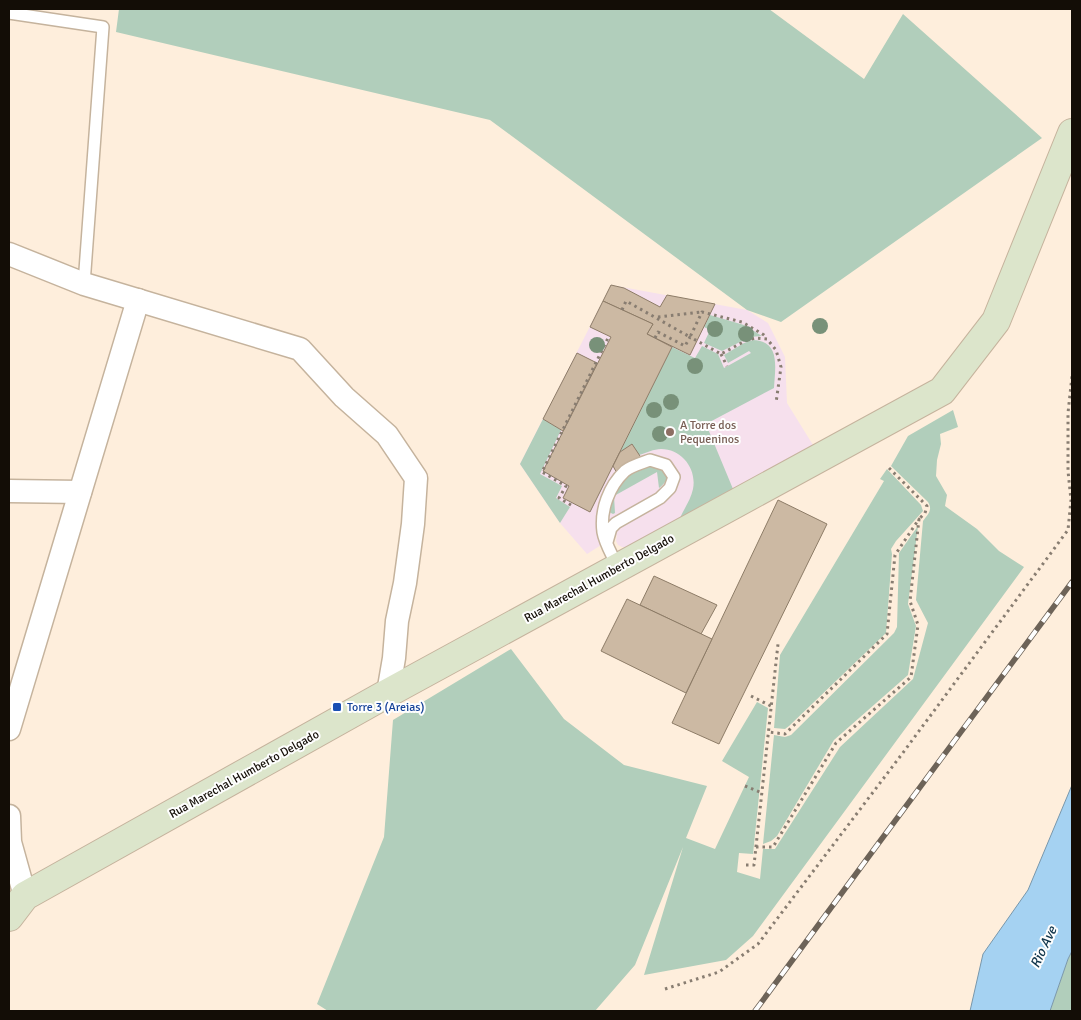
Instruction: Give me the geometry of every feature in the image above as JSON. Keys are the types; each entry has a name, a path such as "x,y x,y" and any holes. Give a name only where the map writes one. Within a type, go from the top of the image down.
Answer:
{"street":[{"name":"Rua Marechal Humberto Delgado","path":"17,906 388,694 942,391 996,322 1072,132"},
{"path":"9,254 84,284 300,349 344,397 387,435 416,478 413,524 405,582 397,621 394,658 388,694"},
{"path":"9,729 138,300"},
{"path":"9,491 80,492"},
{"path":"9,816 17,906"}],"lane":[{"path":"9,13 103,27 84,284"},
{"path":"606,542 611,528 616,523 660,498 670,488 674,477 666,465 650,460 626,470 613,486 603,509 603,532 606,542 618,568"}],"path":[{"path":"622,310 626,301 721,354 727,366"},
{"path":"656,318 702,312 742,322 764,335 776,350 781,367 776,403"},
{"path":"655,338 658,332 685,346 702,312"},
{"path":"571,505 559,498 566,486 542,472 609,336"},
{"path":"721,354 745,341 755,338 767,339"},
{"path":"665,989 719,972 758,944 1068,530 1071,500 1068,471 1068,413 1072,376"},
{"path":"768,732 785,734 887,634 894,555 925,513 927,506 888,468"},
{"path":"756,847 773,846 836,744 910,677 918,625 910,601 919,519"},
{"path":"746,865 754,865 778,644"},
{"path":"751,696 771,706"},
{"path":"745,786 762,793"}],"shaded area":[{"name":"A Torre dos Pequeninos","path":"611,285 747,310 768,323 785,357 787,403 813,445 626,547 618,545 616,541 617,535 587,554 560,523 520,464"}],"green space":[{"path":"119,9 769,9 864,79 903,14 1042,138 781,322 747,310 490,120 116,32"},
{"path":"710,315 744,325 762,336 750,337 722,351 704,343 710,330 704,327"},
{"path":"753,340 768,345 772,350 775,364 774,388 706,424 733,489 680,518 689,500 694,482 693,474 686,461 675,452 669,450 658,449 639,455 632,444 620,452 672,347 695,358 702,346 718,354 724,368 751,353 749,351 728,363 724,355"},
{"path":"953,410 958,427 940,434 941,444 937,460 936,476 947,495 945,506 977,529 999,551 1024,567 753,936 726,960 644,975 683,847 635,965 595,1011 328,1011 317,1004 384,837 393,720 511,649 564,719 624,765 707,786 686,838 715,849 749,777 722,761 757,702 768,708 753,854 739,853 737,872 760,879 763,849 775,849 840,747 913,679 928,623 916,600 923,521 930,507 928,502 891,466 908,436"},
{"path":"543,419 561,430 540,474 562,486 556,498 570,507 560,523 520,464"},
{"path":"648,462 664,468 667,479 664,484 659,488 657,472 614,496 615,513 607,511 610,494 619,480 621,482 630,475 629,471"},
{"path":"887,469 921,505 923,511 891,549 886,633 789,726 785,729 774,728 780,655 884,481 880,479"},
{"path":"918,526 908,604 916,626 908,675 834,740 777,836 763,844 774,735 785,737 791,735 894,633 897,627 899,553"},
{"path":"1072,951 1072,1011 1050,1011 1068,959"}],"water":[{"name":"Rio Ave","path":"1072,785 1072,951 1050,1011 970,1011 983,954 1028,890"}],"building":[{"path":"611,285 624,288 660,307 667,295 715,304 690,355 647,334 653,324 603,301"},
{"path":"603,301 653,324 647,334 672,347 590,512 563,498 569,486 543,471 611,337 590,327"},
{"path":"577,353 597,363 563,431 543,419"},
{"path":"632,444 642,459 618,475 613,466 620,452"},
{"path":"778,500 827,524 719,744 672,723"},
{"path":"654,576 717,605 701,634 640,605"},
{"path":"627,599 712,639 686,693 601,651"}],"railway":[{"path":"755,1011 1072,582"}],"place":[{"name":"A Torre dos Pequeninos","path":"670,432"},
{"name":"Torre 3 (Areias)","path":"337,707"}]}
